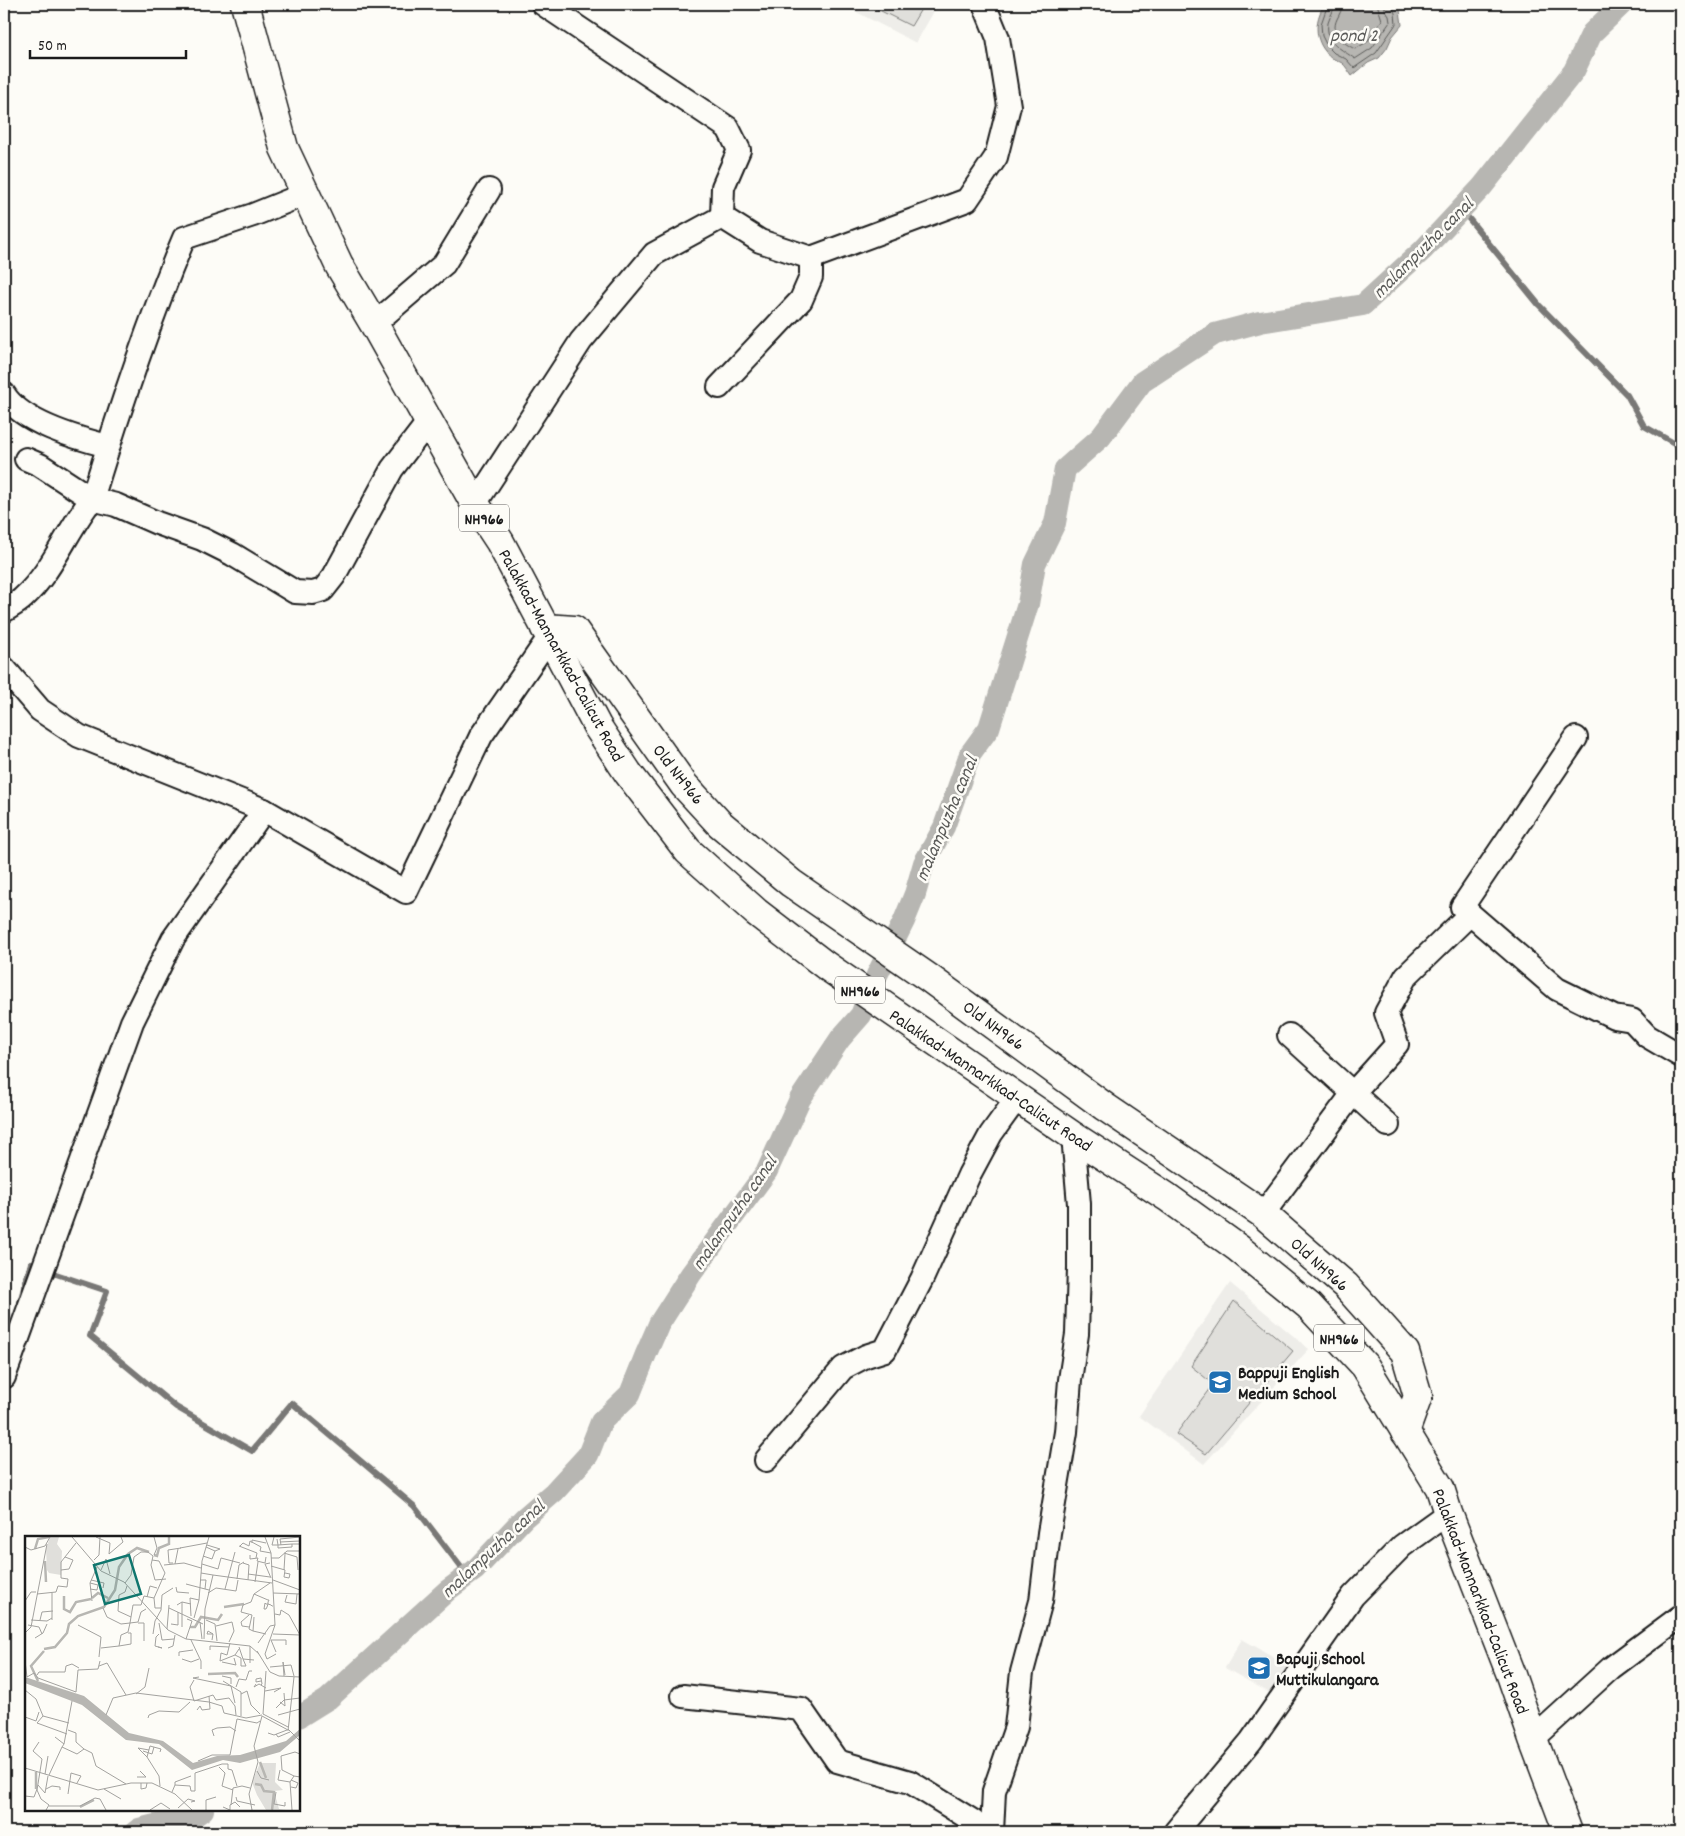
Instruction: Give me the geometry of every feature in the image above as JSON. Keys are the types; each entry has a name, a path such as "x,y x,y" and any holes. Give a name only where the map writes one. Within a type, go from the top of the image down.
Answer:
{"main road":[{"name":"Palakkad-Mannarkkad-Calicut Road","path":"245,4 284,148 339,265 475,504 500,542 597,726 628,773 688,850 756,912 825,965 896,1015 1073,1136 1167,1197 1238,1248 1309,1306 1365,1366 1440,1488 1568,1832"},
{"name":"Old NH966","path":"547,632 574,630 684,785 720,823 791,882 853,927 929,978 1105,1107 1263,1214 1346,1286 1406,1352 1418,1396 1405,1432"}],"street":[{"path":"543,4 728,128 739,150 723,187 722,217"},
{"path":"722,217 760,241 811,258 967,200 996,157 1009,106 998,38 984,4"},
{"path":"374,324 444,264 489,190"},
{"path":"4,611 22,600 36,584 92,499 108,446 158,302 184,238 253,215 305,194"},
{"path":"475,504 581,341 654,254 722,217"},
{"path":"719,387 801,300 811,277 811,258"},
{"path":"4,394 16,409 55,431 108,446"},
{"path":"26,459 40,465 92,499 116,505 157,524 202,539 232,554 295,592 313,593 323,590 334,576 392,469 429,421"},
{"path":"4,668 40,710 79,736 264,810 406,892 481,736 547,632"},
{"path":"1576,738 1462,907 1557,989 1614,1017 1632,1020 1647,1036 1681,1056"},
{"path":"4,1377 132,1022 173,939 264,810"},
{"path":"1263,1214 1354,1092 1397,1044 1386,1013 1406,976 1470,914"},
{"path":"1289,1035 1354,1092 1388,1125"},
{"path":"766,1460 843,1368 866,1356 885,1350 922,1279 991,1134 1017,1098"},
{"path":"992,1832 994,1791 1016,1727 1022,1672 1041,1601 1049,1533 1066,1432 1070,1380 1077,1334 1079,1268 1079,1204 1073,1136"},
{"path":"1175,1832 1251,1741 1353,1596 1402,1546 1448,1513"},
{"path":"1533,1740 1611,1668 1681,1616"},
{"path":"683,1696 801,1709 838,1761 910,1782 973,1821 980,1832"}],"shaded area":[{"path":"841,4 938,4 916,43"},
{"path":"867,4 924,4 911,26"},
{"name":"Bappuji English Medium School","path":"1230,1283 1309,1349 1204,1464 1139,1416"},
{"path":"1234,1301 1293,1351 1206,1454 1176,1434 1213,1384 1191,1366"},
{"name":"Bapuji School Muttikulangara","path":"1242,1639 1292,1667 1275,1696 1225,1668"}],"water":[{"name":"pond 2","path":"1325,4 1394,4 1400,10 1402,25 1379,58 1368,63 1352,76 1341,62 1332,58 1326,52 1319,39 1317,25"}],"waterway":[{"name":"malampuzha canal","path":"300,1716 328,1699 448,1590 475,1570 524,1518 554,1492 588,1455 601,1422 630,1394 659,1324 691,1274 767,1171 800,1099 840,1039 861,1015 877,975 904,921 915,894 924,863 944,827 970,754 989,728 1028,604 1035,564 1055,523 1065,469 1101,437 1142,382 1215,334 1260,322 1363,305 1423,250 1482,187 1574,71 1592,33 1622,4"},
{"path":"1461,209 1539,305 1627,395 1644,426 1681,447"},
{"path":"20,1302 31,1263"},
{"path":"56,1274 107,1291 90,1336 176,1407 252,1451 292,1403 414,1506 467,1575"},
{"name":"malampuzha canal","path":"135,1832 139,1829 196,1815 202,1811"}],"place":[{"name":"Bappuji English Medium School","path":"1220,1382"},
{"name":"Bapuji School Muttikulangara","path":"1259,1668"}]}
